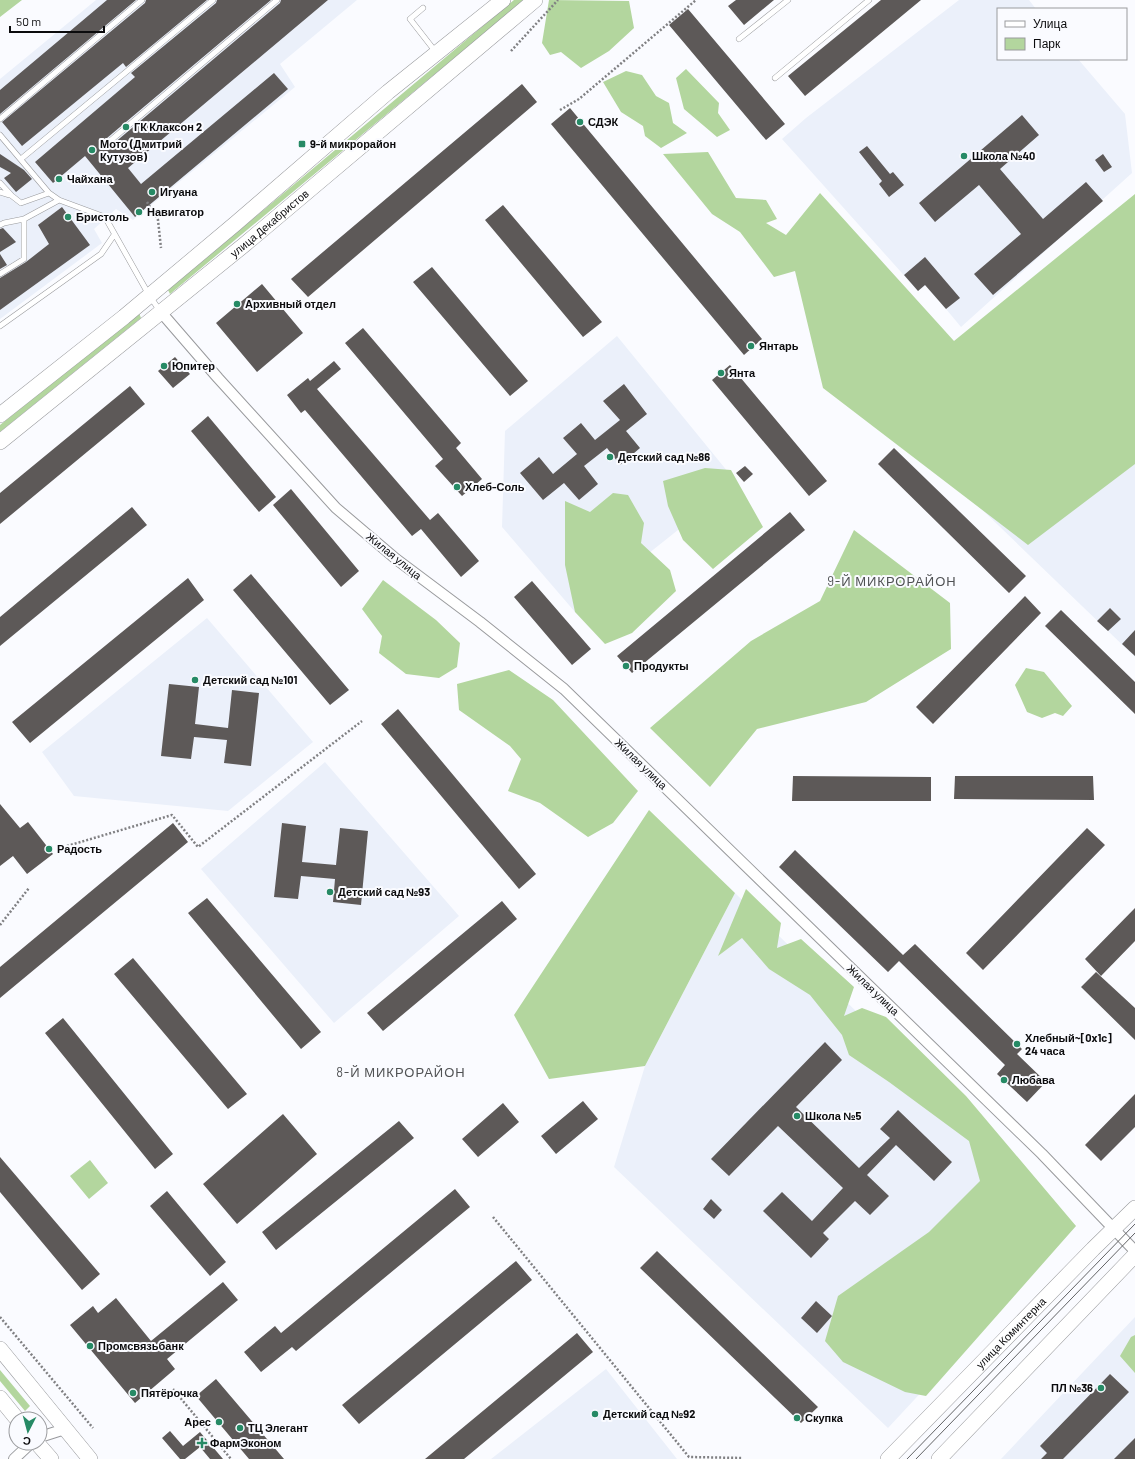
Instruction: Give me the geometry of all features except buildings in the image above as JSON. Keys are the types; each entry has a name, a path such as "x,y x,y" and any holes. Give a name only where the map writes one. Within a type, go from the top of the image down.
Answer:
{"street":[{"name":"улица Декабристов","path":"0,415 124,317 235,224 388,92 503,0"},
{"name":"улица Декабристов","path":"0,442 244,244 535,0"},
{"name":"Жилая улица","path":"160,312 336,508 396,559 480,622 564,689 1042,1154 1135,1251"},
{"name":"улица Коминтерна","path":"888,1459 1135,1208"},
{"path":"939,1459 1135,1255"},
{"path":"0,1350 90,1459"},
{"path":"0,1398 11,1411"},
{"path":"48,1434 65,1429"},
{"path":"14,1459 22,1451"},
{"path":"44,1451 51,1459"}],"lane":[{"path":"0,119 142,0"},
{"path":"21,160 213,0"},
{"path":"110,141 277,0"},
{"path":"738,39 788,0"},
{"path":"775,78 869,0"},
{"path":"423,8 410,19 437,54"},
{"path":"0,135 49,193 58,200 105,217 114,235 160,312"},
{"path":"0,183 21,203 49,193"},
{"path":"0,192 12,196"},
{"path":"0,226 4,223 24,219 58,200"},
{"path":"0,274 24,258 24,219"},
{"path":"0,326 101,254 114,235"}],"path":[{"path":"511,51 558,0"},
{"path":"560,110 579,99 696,0"},
{"path":"147,202 158,220 161,248"},
{"path":"67,846 172,815 198,847 362,721"},
{"path":"0,925 29,888"},
{"path":"493,1217 689,1456 743,1458"},
{"path":"0,1317 93,1428"},
{"path":"173,1389 231,1459"}],"shaded area":[{"path":"96,0 357,0 280,64 295,87 133,220 116,209 94,229 102,243 0,319 0,79"},
{"name":"Школа №40","path":"959,0 1029,0 1035,8 997,8 997,60 1079,60 1125,114 1132,173 961,327 926,285 918,291 782,139 806,118"},
{"name":"Детский сад №86","path":"617,336 737,483 575,612 502,527 505,431"},
{"path":"1135,380 1135,657 972,500"},
{"name":"Детский сад №101","path":"207,618 313,742 228,811 74,796 42,752"},
{"name":"Детский сад №93","path":"325,762 459,916 334,1023 201,869"},
{"name":"Школа №5","path":"735,893 1076,1226 888,1428 614,1167 645,1066"},
{"name":"ПЛ №36","path":"1135,1317 1135,1459 1001,1459"},
{"name":"Детский сад №92","path":"606,1369 677,1459 491,1459"}],"green space":[{"path":"0,0 22,0 0,17"},
{"path":"514,0 524,0 170,294 168,290"},
{"path":"549,0 629,1 634,28 609,51 581,68 561,52 550,55 542,43"},
{"path":"686,69 719,103 718,113 730,130 717,137 684,109 676,78"},
{"path":"626,71 642,75 656,96 669,103 673,123 687,133 661,148 645,136 643,126 621,112 603,82"},
{"path":"708,152 736,198 766,200 777,219 766,223 786,235 820,193 954,341 1135,194 1135,464 1028,545 823,388 795,271 774,277 740,232 712,214 663,154"},
{"path":"139,313 141,318 0,432 0,425"},
{"path":"705,468 731,470 763,527 713,569 683,540 668,506 663,481"},
{"path":"613,493 628,495 644,523 641,543 670,570 676,591 632,633 605,644 575,612 565,565 565,501 590,512"},
{"path":"854,530 950,603 951,649 866,702 757,729 710,787 650,728 751,641 820,601"},
{"path":"383,580 436,620 460,643 457,667 439,678 406,674 379,653 382,636 362,609"},
{"path":"1026,668 1044,672 1072,706 1063,716 1055,713 1042,718 1027,712 1015,685"},
{"path":"509,670 553,700 638,791 613,823 588,837 540,803 508,791 521,759 510,746 459,710 457,684"},
{"path":"649,810 735,893 645,1066 549,1079 514,1015"},
{"path":"746,889 781,923 777,948 801,939 854,987 844,1016 862,1008 886,1017 966,1096 1076,1226 926,1396 905,1392 843,1362 825,1341 838,1296 929,1232 980,1181 969,1141 889,1082 849,1055 842,1035 810,995 769,969 742,938 718,956"},
{"path":"90,1160 108,1183 89,1199 70,1176"},
{"path":"1135,1335 1135,1373 1120,1356 1131,1337"},
{"path":"0,1370 30,1406 25,1411 0,1381"}],"tram line":[{"path":"907,1459 1135,1224"},
{"path":"916,1459 1135,1233"}],"place":[{"name":"СДЭК","path":"580,122"},
{"name":"ГК Клаксон 2","path":"126,127"},
{"name":"9-й микрорайон","path":"302,144"},
{"name":"Мото (Дмитрий Кутузов)","path":"92,150"},
{"name":"Школа №40","path":"964,156"},
{"name":"Чайхана","path":"59,179"},
{"name":"Игуана","path":"152,192"},
{"name":"Навигатор","path":"139,212"},
{"name":"Бристоль","path":"68,217"},
{"name":"Архивный отдел","path":"237,304"},
{"name":"Янтарь","path":"751,346"},
{"name":"Юпитер","path":"164,366"},
{"name":"Янта","path":"721,373"},
{"name":"Детский сад №86","path":"610,457"},
{"name":"Хлеб-Соль","path":"457,487"},
{"name":"Продукты","path":"626,666"},
{"name":"Детский сад №101","path":"195,680"},
{"name":"Радость","path":"49,849"},
{"name":"Детский сад №93","path":"330,892"},
{"name":"Хлебный~[0x1c] 24 часа","path":"1017,1044"},
{"name":"Любава","path":"1004,1080"},
{"name":"Школа №5","path":"797,1116"},
{"name":"Промсвязьбанк","path":"90,1346"},
{"name":"ПЛ №36","path":"1101,1388"},
{"name":"Пятёрочка","path":"133,1393"},
{"name":"Детский сад №92","path":"595,1414"},
{"name":"Скупка","path":"797,1418"},
{"name":"Арес","path":"219,1422"},
{"name":"ТЦ Элегант","path":"240,1428"},
{"name":"ФармЭконом","path":"202,1443"}],"district":[{"name":"9-Й МИКРОРАЙОН","path":"892,581"},
{"name":"8-Й МИКРОРАЙОН","path":"401,1072"}]}
